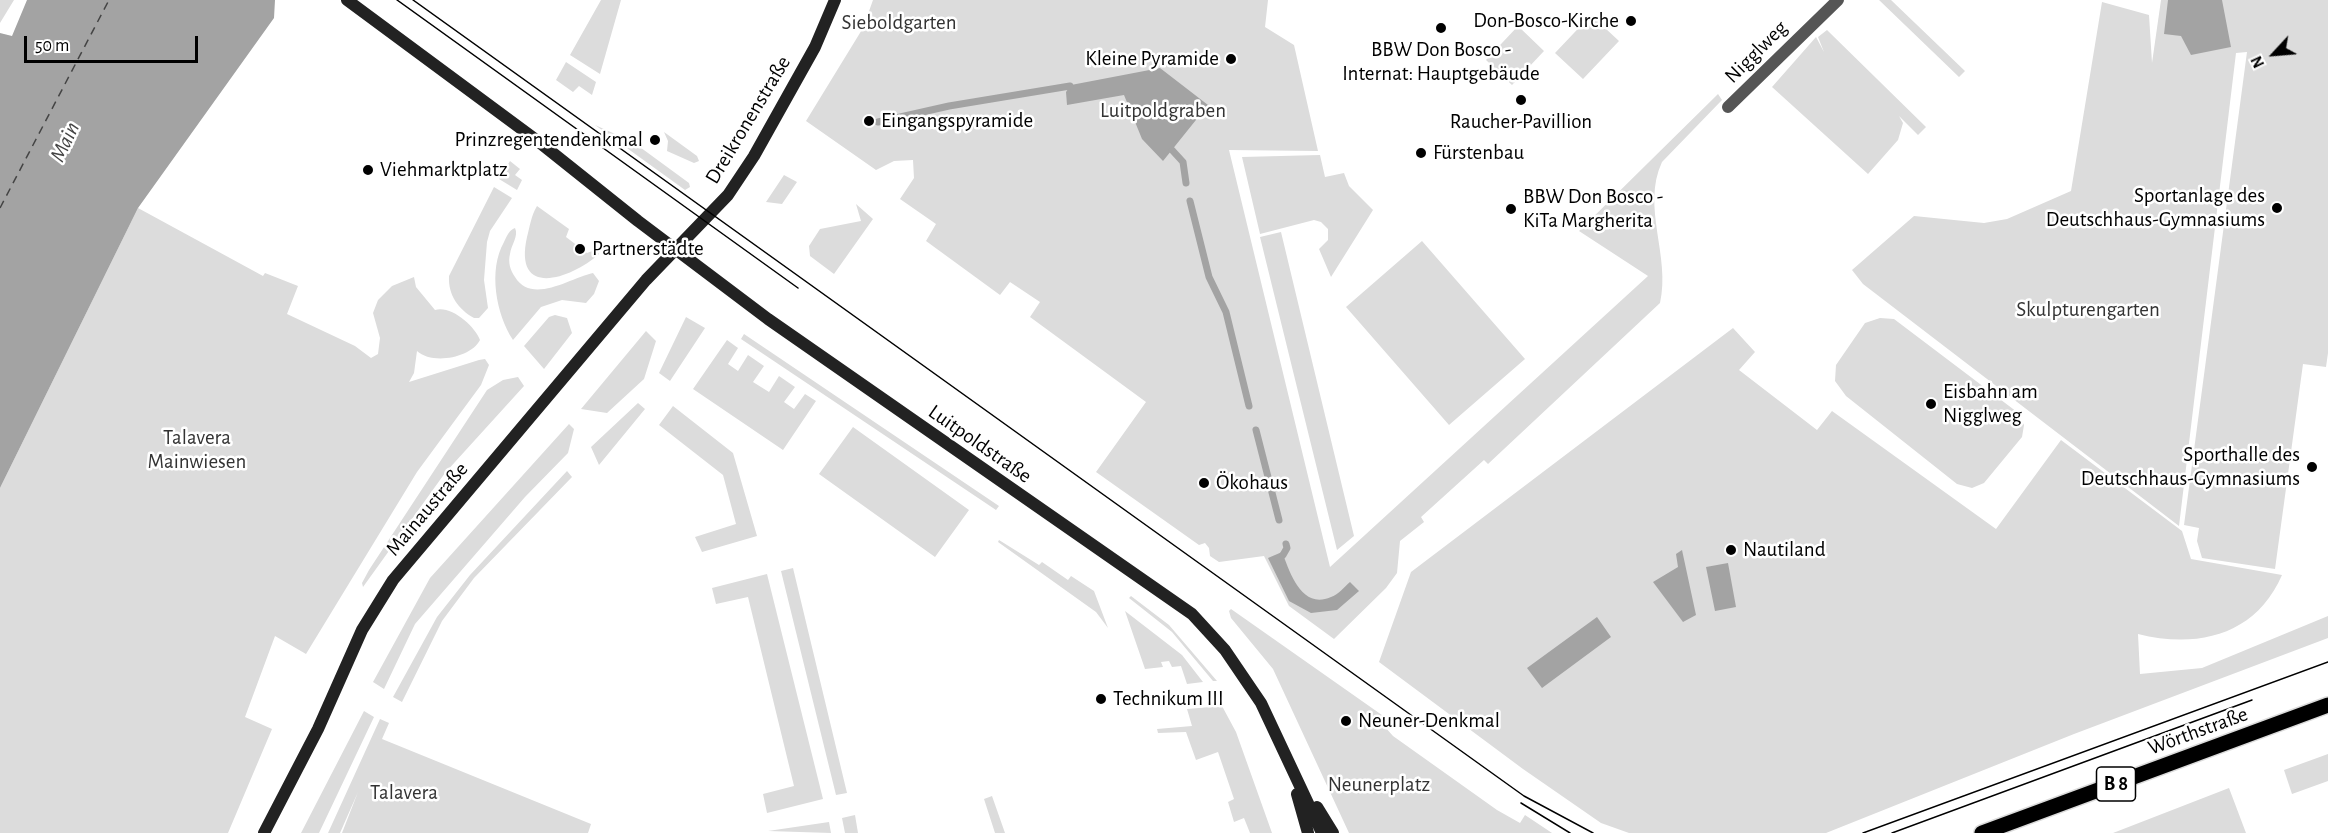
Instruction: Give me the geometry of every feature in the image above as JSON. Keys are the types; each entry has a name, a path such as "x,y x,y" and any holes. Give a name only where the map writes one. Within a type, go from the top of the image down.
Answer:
{"main road":[{"name":"Luitpoldstraße","path":"347,0 539,142 629,214 786,332 1192,614 1226,650 1261,703 1285,755"},
{"name":"Dreikronenstraße","path":"676,249 728,195 754,156 815,47 835,0"},
{"name":"Mainaustraße","path":"264,833 318,729 362,630 393,580 640,286 676,249"},
{"name":"Wörthstraße","path":"1982,833 2014,828 2328,705"},
{"path":"1285,755 1308,833"},
{"path":"1285,755 1322,833"},
{"path":"1285,755 1333,833"}],"street":[{"name":"Nigglweg","path":"1728,107 1838,0"}],"green space":[{"path":"0,0 14,0 0,23"},
{"path":"601,0 621,0 600,74 570,55"},
{"name":"Luitpoldgraben","path":"873,0 1268,0 1265,27 1294,45 1318,151 1229,150 1330,567 1648,276 1579,231 1718,94 1722,100 1662,162 1656,179 1655,214 1662,267 1660,303 1488,464 1484,460 1421,517 1424,522 1400,541 1397,573 1386,588 1334,639 1289,606 1264,556 1219,562 1210,556 1209,548 1205,543 1199,545 1096,472 1146,402 1030,317 1040,302 1010,282 1000,295 926,241 936,224 900,199 914,178 913,160 894,161 876,170 806,121 863,28"},
{"path":"1879,0 1891,0 1965,71 1959,77"},
{"name":"Skulpturengarten","path":"2161,0 2328,0 2328,353 2326,367 2303,364 2275,569 2202,558 2197,541 2199,528 2184,525 2247,52 2236,53 2179,526 1863,284 1852,270 1914,216 1984,223 2007,219 2071,191 2102,2 2149,15 2152,63"},
{"path":"1591,15 1619,41 1583,79 1555,53"},
{"path":"1518,26 1544,51 1512,85 1486,60"},
{"path":"1827,30 1926,127 1918,135 1899,116 1903,123 1898,140 1868,174 1772,87 1816,37 1824,52 1818,37"},
{"path":"566,62 596,82 592,95 579,86 573,92 556,80"},
{"path":"595,125 633,142 689,183 690,187 685,190"},
{"path":"664,132 697,156 699,161 694,163 667,151 668,141"},
{"path":"1320,155 1325,177 1344,173 1349,186 1373,210 1331,277 1319,249 1328,240 1328,229 1321,222 1314,220 1260,234 1242,157"},
{"path":"510,161 520,169 515,175 522,180 517,190 499,179"},
{"path":"784,175 797,182 782,204 766,202"},
{"path":"494,187 512,198 490,231 484,280 488,308 479,318 474,318 455,301 450,289 449,276"},
{"path":"856,204 873,219 834,274 810,256 809,246 820,229 861,221"},
{"path":"537,206 569,229 566,237 587,253 595,250 599,254 574,271 560,276 547,278 536,276 528,269 525,257 527,237"},
{"name":"Talavera Mainwiesen","path":"138,208 263,276 265,273 298,286 287,314 355,346 371,358 378,354 380,338 373,313 378,300 392,286 414,277 416,287 435,310 448,311 462,318 480,340 468,351 451,358 432,358 417,351 414,373 409,382 479,360 485,359 489,365 481,385 417,472 306,654 275,636 245,717 272,729 228,833 0,833 0,488"},
{"path":"515,228 516,234 509,263 513,274 522,285 531,289 541,289 593,273 599,281 594,294 586,303 562,300 541,307 513,340 498,305 495,278 499,253 508,234"},
{"path":"1281,232 1354,536 1337,550 1260,237"},
{"path":"1422,241 1525,359 1449,425 1346,307"},
{"path":"555,315 567,318 572,333 544,369 524,346 549,317"},
{"path":"686,317 705,328 670,381 659,373"},
{"name":"Eisbahn am Nigglweg","path":"1880,318 1894,319 2017,412 2024,425 2022,437 1984,483 1972,488 1957,484 1846,396 1835,381 1836,365 1865,323"},
{"name":"Nautiland","path":"1733,328 1755,352 1739,370 1817,430 1832,411 1996,529 2061,440 2182,531 2191,559 2282,575 2271,595 2257,612 2241,624 2223,633 2182,640 2138,634 2140,674 2202,668 2328,616 2328,638 2074,734 1826,833 1629,833 1601,823 1523,769 1379,662 1411,572"},
{"path":"646,331 656,341 644,379 607,413 581,409"},
{"path":"744,334 999,506 996,510 741,339"},
{"path":"727,340 738,348 728,364 738,371 748,355 764,366 753,382 769,392 779,376 795,387 784,402 794,409 805,394 816,401 783,450 693,389"},
{"path":"518,377 524,386 445,473 363,587 362,583 369,570 487,390 503,380"},
{"path":"638,403 645,409 599,465 591,447"},
{"path":"673,406 733,453 757,536 702,552 695,537 736,524 723,475 659,425"},
{"path":"569,424 574,429 568,453 525,497 415,624 384,689 373,682 430,578"},
{"path":"853,427 969,510 935,557 819,474"},
{"path":"567,471 572,477 474,578 442,621 402,702 393,697 437,617 470,575"},
{"path":"999,540 1039,565 1042,562 1068,580 1071,576 1094,591 1108,628 1096,612 998,542"},
{"path":"793,568 847,793 836,795 781,571"},
{"path":"767,574 823,799 767,813 763,794 794,786 748,597 716,604 712,588"},
{"path":"1131,596 1169,625 1217,681 1213,681 1172,632 1129,598"},
{"name":"Neunerplatz","path":"1231,609 1389,720 1385,727 1393,736 1497,810 1520,823 1525,815 1552,833 1349,833 1273,669 1231,618 1229,611"},
{"path":"1125,611 1182,655 1203,682 1187,684 1181,666 1172,667 1169,661 1161,662 1163,667 1145,669"},
{"path":"1222,706 1236,732 1272,833 1250,833 1244,818 1234,822 1228,802 1234,799 1218,752 1196,760 1186,732 1158,733 1157,729 1192,726 1187,709"},
{"path":"364,711 374,717 319,833 301,833"},
{"name":"Talavera","path":"380,719 389,723 382,739 591,824 588,833 342,833 358,792 340,833 328,833"},
{"path":"2328,754 2328,781 2292,794 2284,770"},
{"path":"2229,788 2246,833 2113,833"},
{"path":"992,796 1005,833 995,833 984,799"},
{"path":"855,815 858,833 845,833 842,818"},
{"path":"829,822 831,833 768,831"}],"water":[{"name":"Main","path":"27,0 275,0 274,18 138,208 0,488 0,33 12,36"},
{"path":"2168,0 2222,0 2231,47 2191,55 2181,36 2164,34"},
{"path":"1160,68 1208,105 1163,161 1142,139 1124,95 1067,105 1066,92 1071,85"},
{"path":"1682,550 1696,615 1683,622 1653,582 1678,567 1676,554"},
{"path":"1282,552 1293,578 1304,594 1321,600 1339,593 1350,582 1359,591 1337,610 1311,613 1289,601 1268,558"},
{"path":"1728,563 1736,607 1715,611 1706,567"},
{"path":"1597,617 1611,637 1542,688 1527,668"}],"waterway":[{"path":"878,122 949,106 1070,86"},
{"path":"1172,150 1183,162 1186,183"},
{"path":"1190,201 1209,277 1226,312 1249,406"},
{"path":"1256,430 1279,520"},
{"path":"1283,555 1287,548 1286,544"}],"ferry route":[{"path":"0,208 109,0"}],"tram line":[{"path":"397,0 798,288"},
{"path":"413,0 1524,796 1593,833"},
{"path":"1863,833 2328,662"},
{"path":"1892,833 2252,700"},
{"path":"1521,803 1570,833"}],"place":[{"name":"Don-Bosco-Kirche","path":"1631,21"},
{"name":"BBW Don Bosco - Internat: Hauptgebäude","path":"1441,28"},
{"name":"Kleine Pyramide","path":"1231,59"},
{"name":"Raucher-Pavillion","path":"1521,100"},
{"name":"Eingangspyramide","path":"869,121"},
{"name":"Prinzregentendenkmal","path":"655,140"},
{"name":"Fürstenbau","path":"1421,153"},
{"name":"Viehmarktplatz","path":"368,170"},
{"name":"Sportanlage des Deutschhaus-Gymnasiums","path":"2277,208"},
{"name":"BBW Don Bosco - KiTa Margherita","path":"1511,209"},
{"name":"Partnerstädte","path":"580,249"},
{"name":"Eisbahn am Nigglweg","path":"1931,404"},
{"name":"Sporthalle des Deutschhaus-Gymnasiums","path":"2312,467"},
{"name":"Ökohaus","path":"1204,483"},
{"name":"Nautiland","path":"1731,550"},
{"name":"Technikum III","path":"1101,699"},
{"name":"Neuner-Denkmal","path":"1346,721"}],"park label":[{"name":"Sieboldgarten","path":"899,23"}]}
